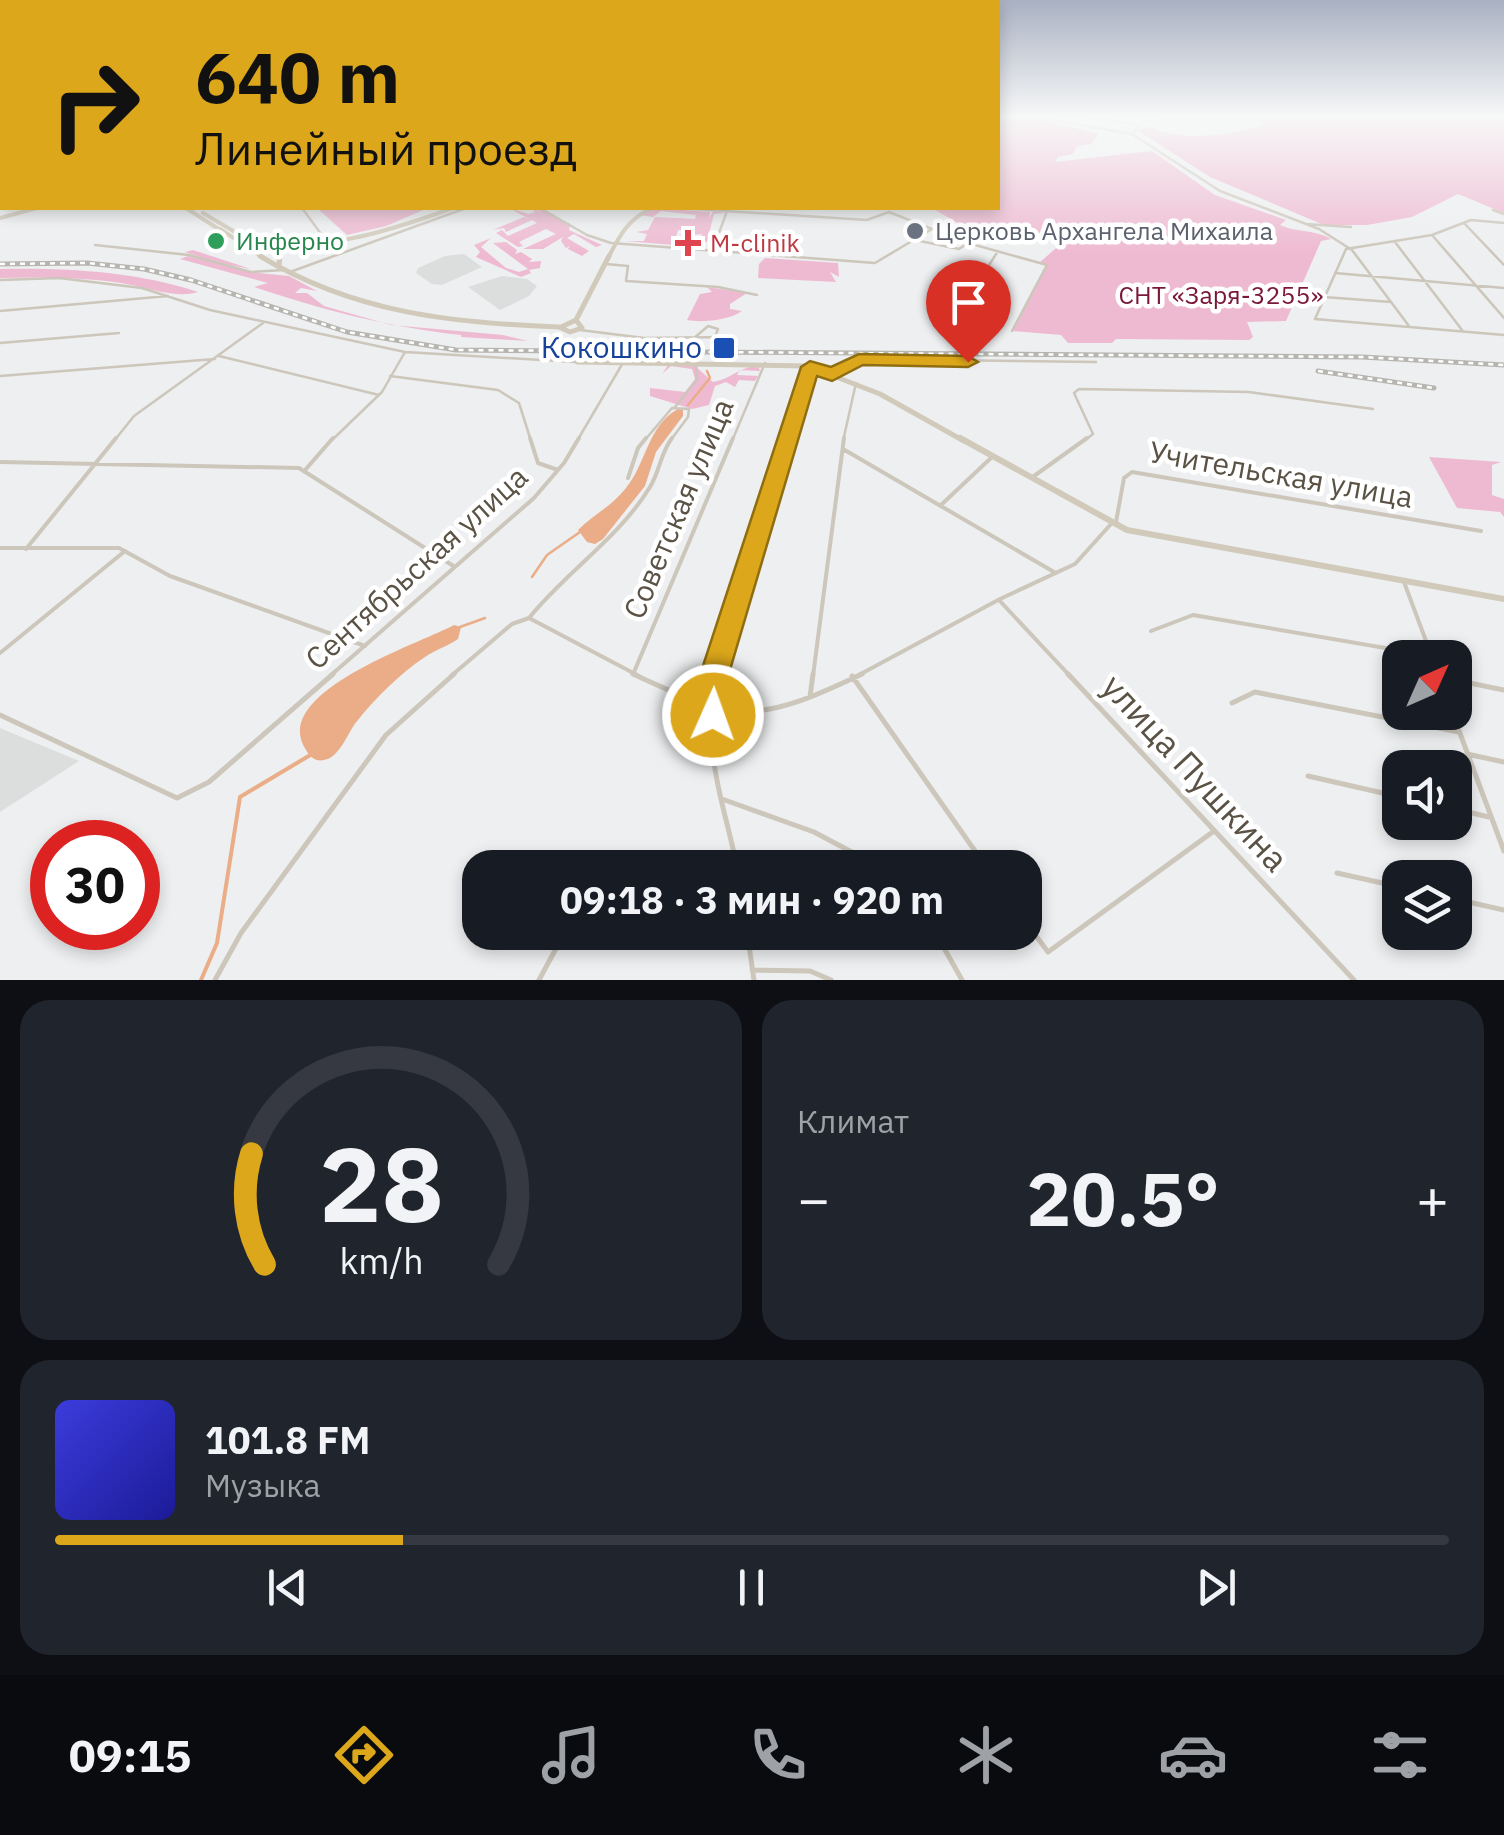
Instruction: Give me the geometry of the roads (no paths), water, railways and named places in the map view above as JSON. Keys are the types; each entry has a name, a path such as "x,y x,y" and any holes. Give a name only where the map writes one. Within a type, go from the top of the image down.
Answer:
{"street":[{"path":"1177,163 1220,192 1306,224 1350,248 1409,326"},
{"path":"0,217 29,210"},
{"path":"189,210 287,271 356,304 422,320 579,325 636,338 730,336"},
{"path":"197,210 234,233 293,245 372,236 444,210"},
{"path":"304,210 328,242"},
{"path":"220,230 251,242 328,242 380,231 444,210"},
{"path":"95,245 187,254 251,272 287,271 460,210"},
{"path":"543,210 587,235 617,240 875,263 932,229 890,212 867,220 711,210"},
{"path":"579,325 617,240 636,215 647,210"},
{"path":"1494,210 1504,214"},
{"path":"720,233 727,211"},
{"path":"1504,223 1464,223 1432,236 1350,248 1334,272 1315,319 1504,335"},
{"path":"1464,223 1504,265"},
{"path":"1306,224 1350,227"},
{"path":"1432,236 1504,318"},
{"path":"915,240 960,249 968,243 1048,265 1012,330"},
{"path":"1395,242 1462,332"},
{"path":"287,271 277,263 293,245"},
{"path":"950,325 998,251"},
{"path":"604,264 628,266 626,281 718,287 757,294"},
{"path":"1334,272 1504,288"},
{"path":"0,280 59,278 142,288 264,322 404,352 577,362 765,363 810,367 856,383 1113,524 1504,598"},
{"path":"0,311 168,296"},
{"path":"1324,297 1392,302"},
{"path":"26,548 134,416 264,322"},
{"path":"694,339 708,326 718,328 715,337"},
{"path":"0,343 119,332"},
{"path":"306,470 328,442 379,395 404,352"},
{"path":"0,376 217,357 379,395"},
{"path":"832,374 863,359 1096,362"},
{"name":"Сентябрьская улица","path":"209,782 534,498 558,470 624,362"},
{"path":"628,478 638,448 698,380 696,362"},
{"name":"Советская улица","path":"634,672 765,363"},
{"path":"706,703 810,367"},
{"path":"390,376 498,390 512,396 519,403 538,463 558,470"},
{"path":"810,696 842,449 856,383"},
{"path":"1030,479 1092,435 1074,395 1080,388 1249,392 1373,408"},
{"path":"215,980 241,933 382,740 477,653 512,624 529,618 554,588 605,542 652,485 660,456 691,412 677,406"},
{"path":"842,449 1054,572"},
{"path":"941,505 992,456"},
{"path":"0,462 259,465 306,470 455,567"},
{"name":"Учительская улица","path":"1113,524 1121,507 1124,478 1132,472 1481,531"},
{"path":"529,618 634,672 706,703 754,715 775,711 918,646 1081,560 1113,524"},
{"path":"0,548 112,548 224,597 365,646"},
{"path":"0,654 125,552"},
{"path":"1404,582 1426,640"},
{"name":"улица Пушкина","path":"999,600 1354,980"},
{"path":"1152,631 1193,614 1382,648"},
{"path":"852,676 975,850"},
{"path":"1472,683 1504,690"},
{"path":"1232,703 1255,692 1459,732 1466,750"},
{"path":"715,706 711,772 734,850"},
{"path":"0,715 176,798 209,782"},
{"path":"1472,755 1504,762"},
{"path":"1472,765 1503,846"},
{"path":"1308,776 1382,793"},
{"path":"722,799 814,832 848,850"},
{"path":"1472,813 1491,817"},
{"path":"1042,944 1048,952 1214,831"},
{"path":"1336,872 1382,883"},
{"path":"1472,903 1504,910"},
{"path":"539,980 555,950"},
{"path":"749,950 754,980"},
{"path":"945,950 962,980"},
{"path":"752,970 810,971 831,980"}],"waterway":[{"path":"688,405 710,378 707,371"},
{"path":"532,577 547,555 580,532"},
{"path":"460,627 485,618"},
{"path":"201,980 217,943 240,797 312,754"}],"railway":[{"path":"0,264 87,263 144,269 191,280 347,332 456,350 1362,357 1504,365"},
{"path":"1318,371 1434,388"}],"place":[{"name":"Церковь Архангела Михаила","path":"915,231"},
{"name":"Инферно","path":"216,241"},
{"name":"M-clinik","path":"688,243"},
{"name":"Кокошкино","path":"724,348"}],"park label":[{"name":"СНТ «Заря-3255»","path":"1221,295"}]}
